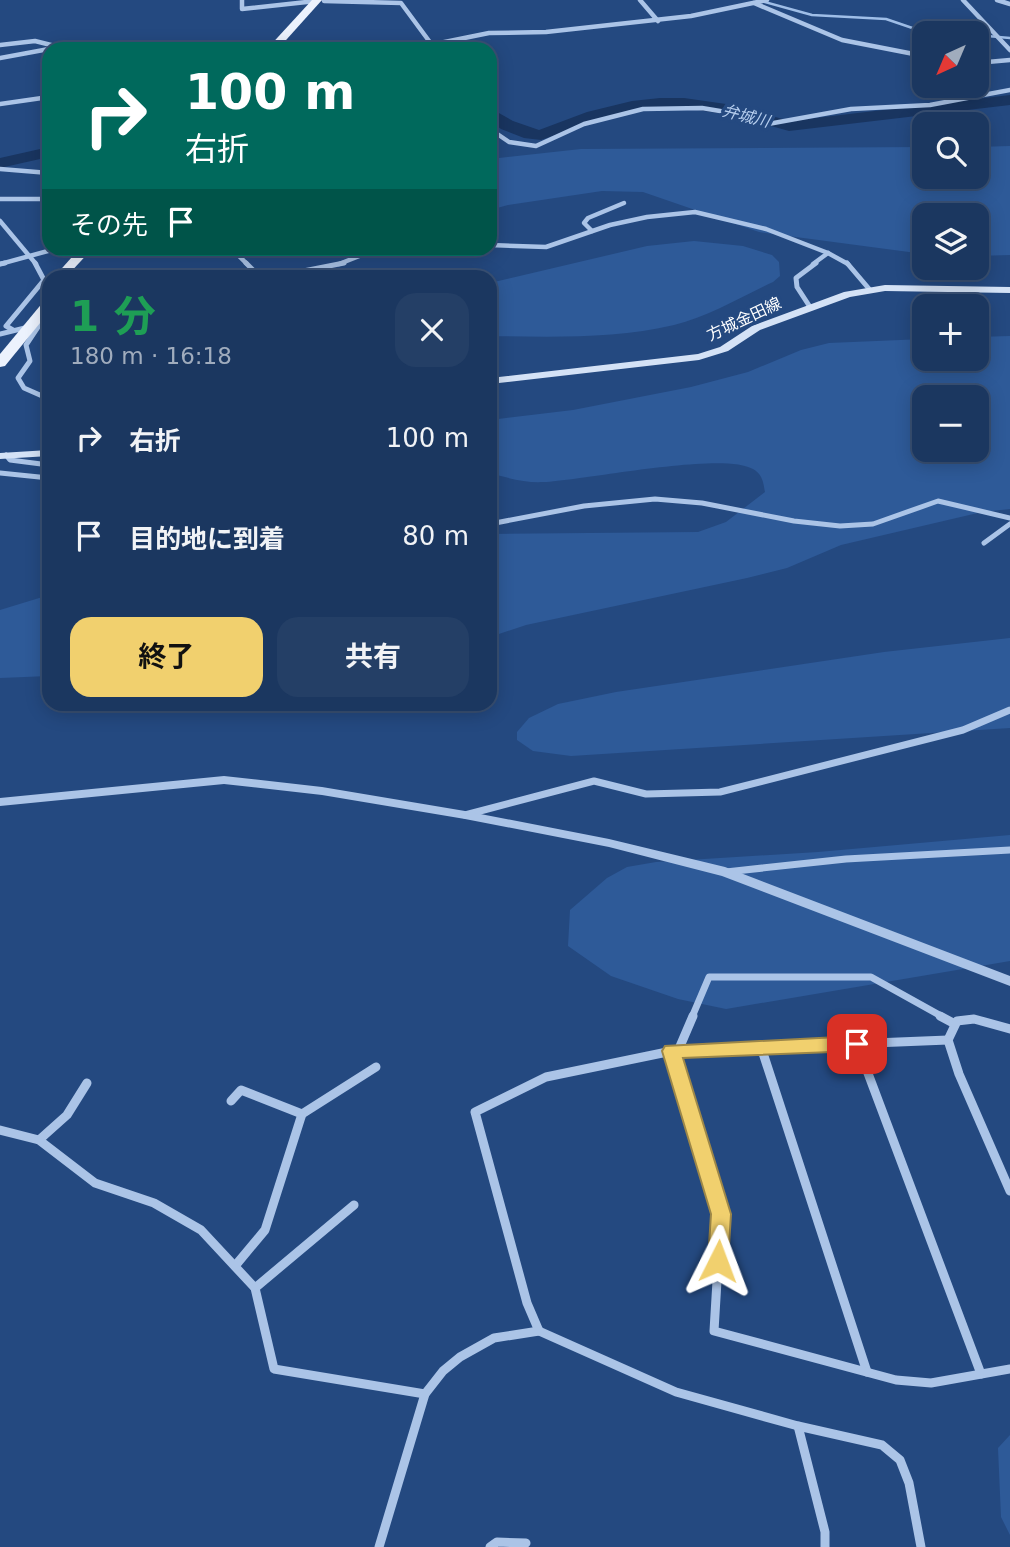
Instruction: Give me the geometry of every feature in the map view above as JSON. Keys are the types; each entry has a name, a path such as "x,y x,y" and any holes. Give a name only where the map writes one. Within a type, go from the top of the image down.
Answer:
{"main road":[{"path":"278,42 316,1"},
{"path":"288,42 316,1"},
{"path":"67,270 80,256"},
{"path":"79,270 92,256"},
{"name":"方城金田線","path":"497,381 699,356 724,349 756,328 810,307 848,294 870,290 1010,290"},
{"path":"0,346 6,332 42,297"},
{"path":"0,363 42,314"},
{"path":"3,456 42,453"}],"street":[{"path":"243,0 242,9 316,1 401,3 430,42"},
{"path":"640,0 657,21"},
{"path":"446,42 489,33 537,33 657,21 767,0"},
{"path":"963,0 1010,50"},
{"path":"998,0 1010,4"},
{"path":"754,3 796,23 853,43 912,52"},
{"path":"0,43 42,43"},
{"path":"0,58 42,50"},
{"path":"989,62 1010,60"},
{"path":"497,134 509,142 536,146 584,124 643,109 702,108 732,113 768,124 851,109 930,104 1010,90"},
{"path":"0,104 42,98"},
{"path":"0,169 42,172"},
{"path":"0,199 42,199"},
{"path":"592,231 584,223 588,218 624,202"},
{"path":"497,246 546,247 592,231 647,217 695,212 766,229 828,253 846,262 870,290"},
{"path":"0,221 30,256 42,276"},
{"path":"0,264 42,253"},
{"path":"810,307 797,287 796,278 828,253"},
{"path":"239,256 253,270"},
{"path":"310,270 341,264 360,256"},
{"path":"42,281 6,326 6,332 42,323"},
{"path":"34,325 26,345 30,361 18,377 24,388 42,397"},
{"path":"3,456 10,460 42,464"},
{"path":"0,473 42,477"},
{"path":"497,523 638,499 681,500 834,526 865,525 891,520 938,501 1010,518"},
{"path":"984,543 1010,524"},
{"path":"465,815 594,781 646,794 720,792 963,730 1010,710"},
{"path":"0,802 224,780 322,791 465,815 609,843 725,872 1010,981"},
{"path":"725,872 846,859 1010,850"},
{"path":"955,1024 871,977 709,977 675,1051 721,1214 714,1331 896,1380 931,1383 1010,1369"},
{"path":"1010,1029 974,1019 957,1021 948,1040 959,1074 1010,1191"},
{"path":"539,1331 527,1303 475,1112 546,1077 675,1051 948,1040"},
{"path":"857,1044 981,1374"},
{"path":"761,1047 867,1372"},
{"path":"235,1266 265,1230 302,1114 376,1067"},
{"path":"39,1140 67,1115 87,1083"},
{"path":"231,1101 242,1090 302,1114"},
{"path":"0,1130 39,1140 95,1183 154,1203 201,1230 255,1288 274,1369 425,1394"},
{"path":"255,1288 354,1205"},
{"path":"379,1547 425,1394 443,1371 471,1351 494,1339 539,1331 676,1392 798,1426 882,1445 900,1460 909,1483 921,1547"},
{"path":"798,1426 825,1532 825,1547"},
{"path":"490,1547 497,1542 526,1544"}],"shaded area":[{"path":"1010,146 1010,255 989,256 989,203 912,203 912,252 759,232 643,192 602,191 497,208 497,158 581,149 912,147 912,189 989,189 989,147"},
{"path":"694,241 743,246 772,255 779,262 780,276 773,282 699,317 652,330 559,337 497,336 497,281 647,246"},
{"path":"1010,336 1010,509 982,512 841,545 787,568 526,625 497,635 497,534 698,532 726,522 765,492 759,474 737,464 685,465 543,482 503,477 497,475 497,419 573,410 691,387 748,372 801,350 829,343 912,340 912,371 989,371 989,337"},
{"path":"42,597 42,676 0,678 0,610"},
{"path":"1010,638 1010,728 571,756 533,751 517,740 517,732 529,718 558,704 616,692 884,652"},
{"path":"1010,835 1010,961 726,1009 678,999 611,976 568,946 570,910 607,878 627,867 656,862 818,852"},
{"path":"1010,1435 1010,1535 1001,1517 998,1448"}],"waterway":[{"path":"761,1 812,15 886,19 912,28"},
{"path":"989,36 1010,38"},
{"name":"弁城川","path":"497,118 530,134 541,135 593,116 632,106 660,103 684,103 733,110 789,126 1010,100"},
{"name":"弁城川","path":"0,163 42,154"}],"route":[{"path":"718,1261 721,1214 671,1051 857,1044"}]}
